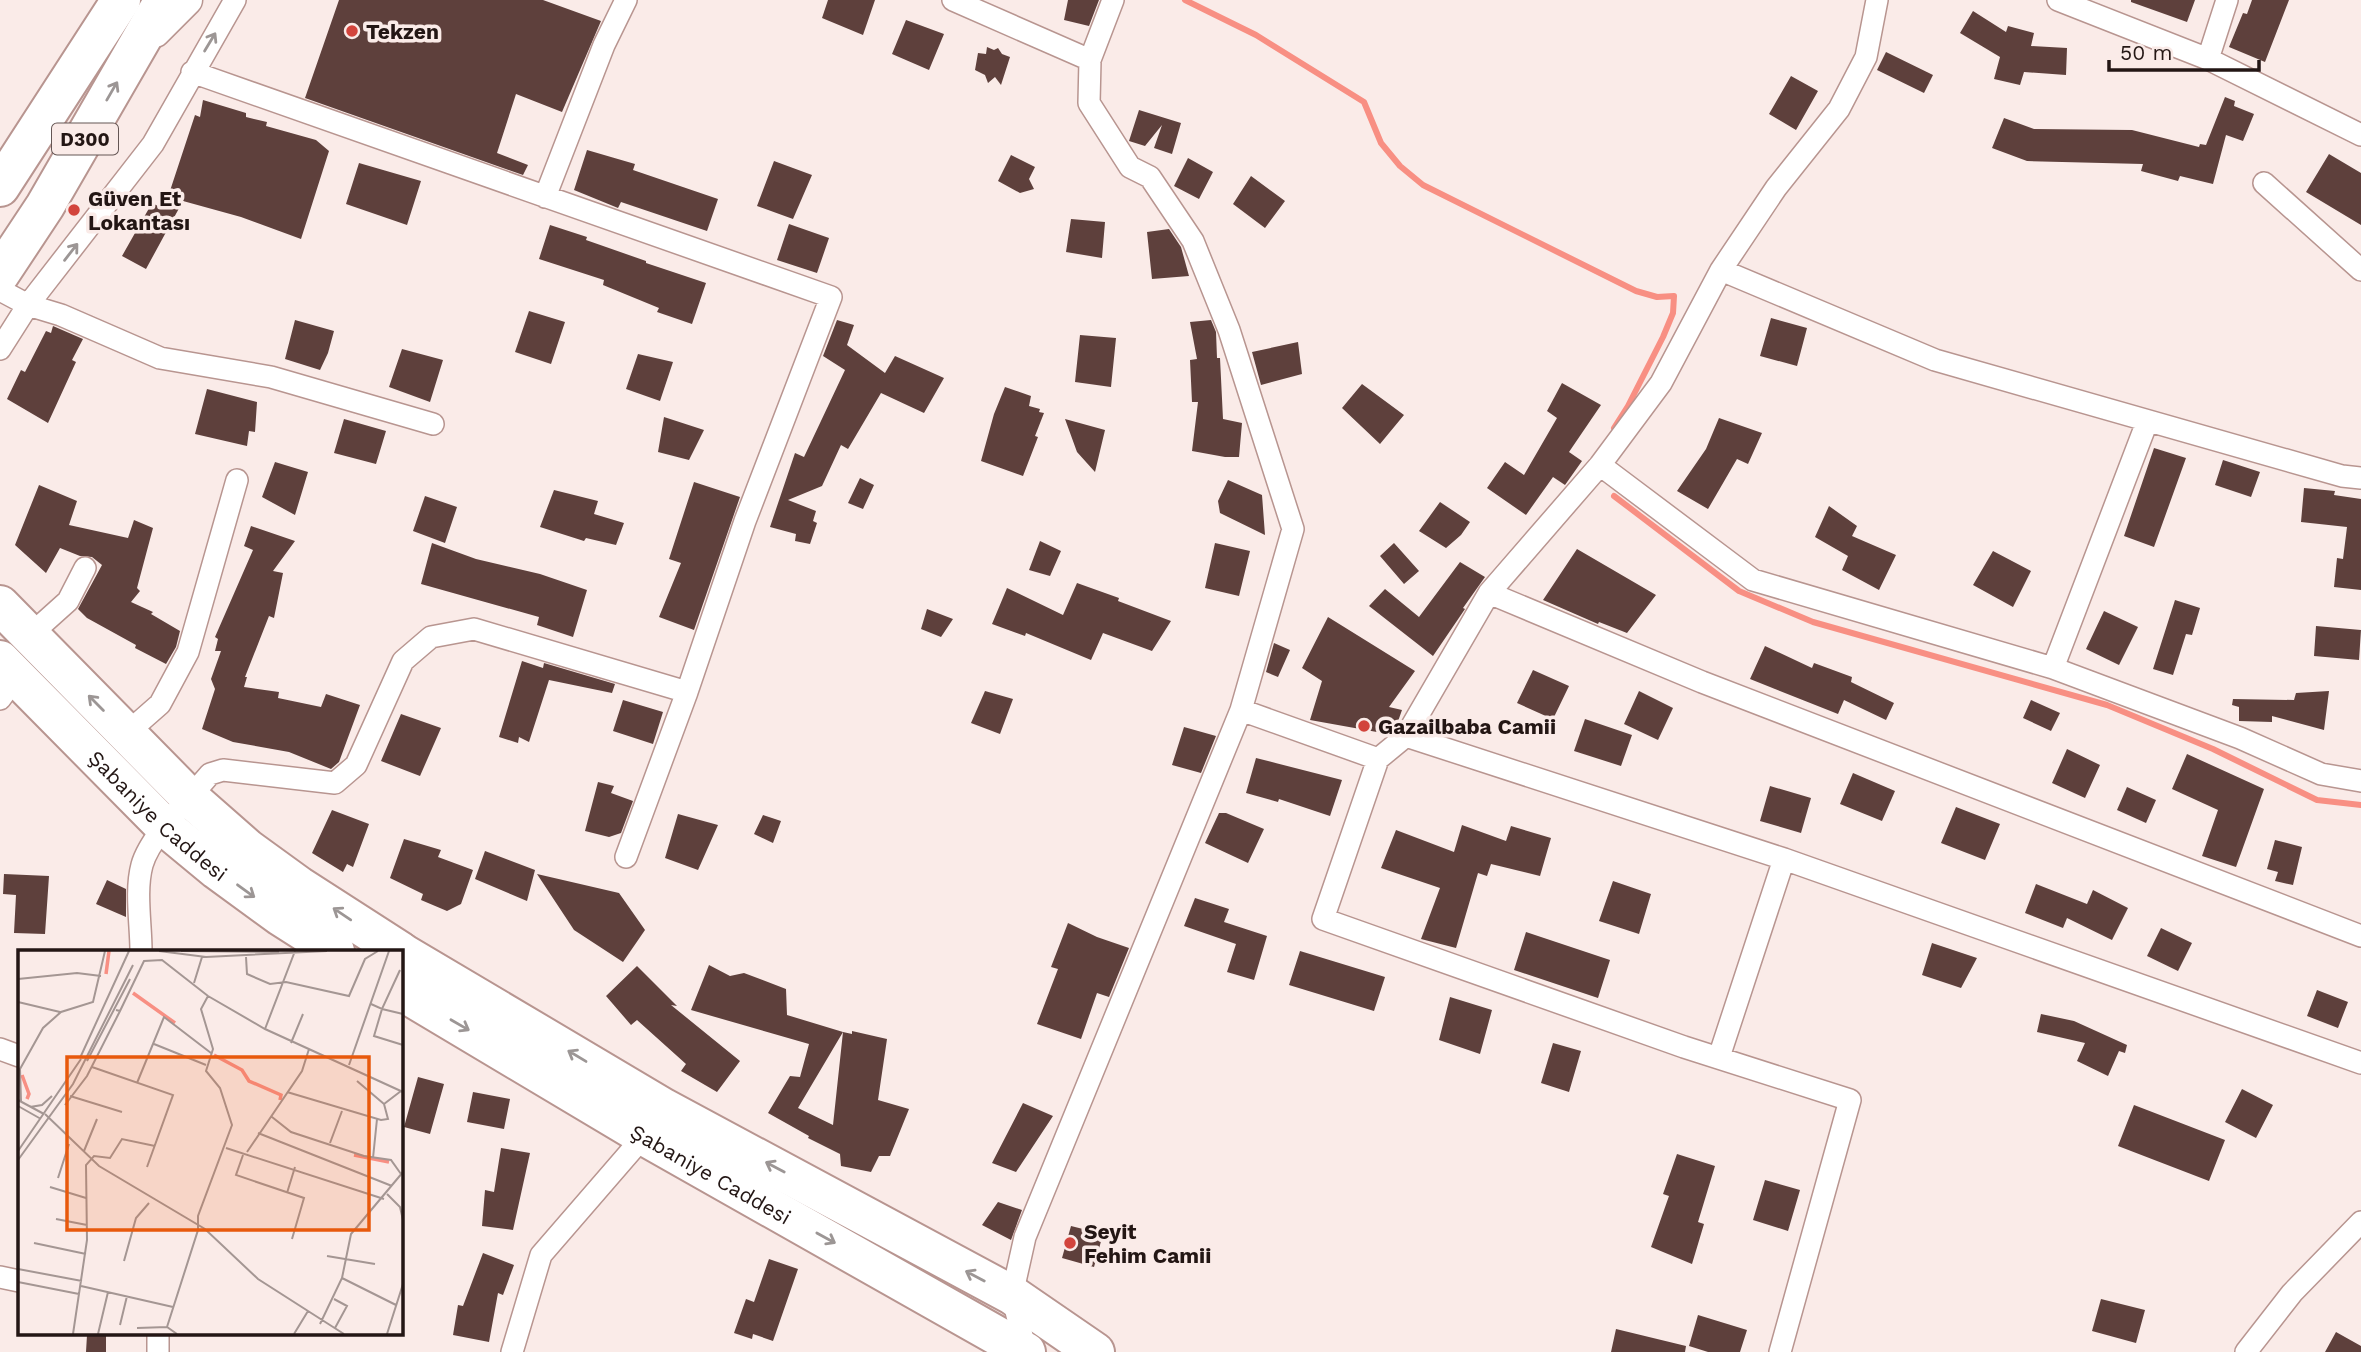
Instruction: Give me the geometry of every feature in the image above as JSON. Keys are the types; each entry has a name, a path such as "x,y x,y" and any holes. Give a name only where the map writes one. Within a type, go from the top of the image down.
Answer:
{"highway":[{"name":"D300","path":"0,187 121,0"},
{"name":"D300","path":"0,274 46,206 164,0"},
{"path":"0,606 190,798 248,849 397,950"},
{"name":"Şabaniye Caddesi","path":"5,679 165,827 269,908 333,950"},
{"path":"402,953 664,1108 1012,1295 1094,1352"},
{"name":"Şabaniye Caddesi","path":"402,992 644,1136 1026,1352"}],"street":[{"path":"42,120 100,0"},
{"path":"134,52 187,0"},
{"path":"0,349 28,305 153,144 235,0"},
{"path":"545,197 604,45 626,0"},
{"path":"953,0 1090,60"},
{"path":"1026,1352 1012,1295 1026,1237 1241,710 1293,529 1229,330 1193,241 1150,177 1130,167 1089,103 1090,60 1113,0"},
{"path":"1780,1352 1850,1100 1719,1058 1323,919 1378,759 1406,736 1489,593 1600,465 1661,383 1721,270 1776,188 1839,109 1866,57 1877,0"},
{"path":"2058,0 2208,60 2361,135"},
{"path":"2208,60 2227,0"},
{"path":"192,72 831,297 745,521 687,692 626,857"},
{"path":"2264,183 2361,270"},
{"path":"1721,270 1935,360 2147,422 2342,476 2361,478"},
{"path":"0,290 28,305 61,315 160,358 271,377 433,424"},
{"path":"2053,668 2147,422"},
{"path":"1600,465 1754,580 2053,668 2240,738 2321,774 2361,781"},
{"path":"127,733 160,704 188,652 237,480"},
{"path":"29,636 68,601 85,568"},
{"path":"1489,593 1702,682 2361,936"},
{"path":"141,950 140,879 143,863 150,845 209,774 223,770 335,783 356,765 403,661 431,637 474,629 687,692"},
{"path":"1241,710 1378,759"},
{"path":"1406,736 1784,859 2361,1063"},
{"path":"1719,1058 1784,859"},
{"path":"0,1049 18,1056"},
{"path":"512,1352 541,1255 644,1136"},
{"path":"2246,1352 2292,1293 2361,1222"},
{"path":"0,1277 18,1281"},
{"path":"158,1334 158,1352"}],"building":[{"path":"339,0 543,0 601,21 562,112 516,94 497,153 528,165 523,175 305,98"},
{"path":"828,0 875,0 863,35 822,18"},
{"path":"1068,0 1099,0 1089,26 1064,20"},
{"path":"2131,0 2195,0 2187,22"},
{"path":"2252,0 2289,0 2265,62 2229,47 2243,13 2247,14"},
{"path":"1973,11 2006,32 2008,26 2034,33 2031,46 2067,48 2066,75 2024,72 2020,85 1994,79 2000,57 1960,33"},
{"path":"906,20 944,34 929,70 892,54"},
{"path":"987,47 994,50 998,48 1002,54 1010,57 1001,85 995,77 988,83 985,75 975,70 978,53 986,54"},
{"path":"1886,52 1933,75 1924,93 1877,70"},
{"path":"1791,76 1818,91 1796,130 1769,114"},
{"path":"2225,97 2235,101 2234,106 2254,114 2243,141 2226,135 2213,184 2180,176 2178,181 2141,171 2143,164 2027,161 1992,148 2004,118 2034,129 2132,130 2199,147 2200,144 2206,145"},
{"path":"203,100 246,113 246,117 267,122 266,126 316,140 329,151 301,239 241,217 183,201 146,269 122,256 152,203 164,209 195,115 200,117"},
{"path":"1139,110 1181,123 1172,154 1154,148 1162,125 1145,146 1129,141"},
{"path":"587,150 635,164 633,170 718,199 707,231 621,202 618,208 574,190"},
{"path":"2329,154 2361,173 2361,225 2306,192"},
{"path":"1011,155 1035,167 1029,179 1034,189 1020,193 998,181"},
{"path":"1188,158 1213,172 1199,199 1174,186"},
{"path":"774,161 812,175 793,219 757,206"},
{"path":"359,163 421,181 407,225 346,204"},
{"path":"1251,176 1285,201 1265,228 1233,204"},
{"path":"1071,219 1105,222 1102,258 1066,252"},
{"path":"789,224 829,238 817,273 777,260"},
{"path":"550,225 587,237 586,240 646,263 706,283 692,324 657,312 659,308 603,285 604,280 539,259"},
{"path":"1169,229 1181,247 1189,276 1152,279 1147,232"},
{"path":"529,311 565,322 551,364 515,352"},
{"path":"1771,318 1807,328 1797,366 1760,356"},
{"path":"295,320 334,331 320,370 285,359"},
{"path":"837,320 854,325 847,345 885,373 895,356 944,378 924,413 881,393 848,449 841,445 822,486 788,500 816,511 813,521 817,523 810,544 795,541 796,534 770,527 795,453 804,457 845,370 823,356"},
{"path":"1211,320 1216,332 1217,358 1220,358 1223,419 1242,423 1239,457 1192,451 1198,402 1192,402 1190,360 1197,359 1190,322"},
{"path":"53,326 83,339 72,360 76,362 48,423 7,399 21,370 25,372 46,331 51,333"},
{"path":"1080,335 1116,338 1111,387 1075,382"},
{"path":"1298,342 1302,374 1261,385 1252,352"},
{"path":"402,349 443,360 430,402 389,387"},
{"path":"638,354 673,362 660,401 626,389"},
{"path":"1562,383 1601,405 1569,452 1582,461 1565,485 1553,477 1526,515 1487,488 1505,462 1524,475 1557,418 1547,411"},
{"path":"1362,384 1404,415 1380,444 1342,408"},
{"path":"1005,387 1031,396 1029,406 1044,413 1023,476 981,461 994,414"},
{"path":"207,389 257,402 255,432 249,431 247,446 195,434"},
{"path":"664,417 704,430 689,460 658,452"},
{"path":"1719,418 1762,433 1748,464 1737,459 1708,509 1677,491 1706,449"},
{"path":"344,419 386,431 376,464 334,453"},
{"path":"1065,419 1105,430 1095,472 1077,452"},
{"path":"2154,448 2186,458 2154,547 2124,536"},
{"path":"2223,460 2260,472 2251,497 2215,485"},
{"path":"275,462 308,472 295,515 262,497"},
{"path":"860,478 874,485 863,509 848,503"},
{"path":"1228,480 1262,495 1265,535 1220,513 1218,501"},
{"path":"694,482 740,497 694,630 659,617 681,563 669,559"},
{"path":"39,485 77,501 69,525 128,538 134,520 153,528 137,588 140,591 131,602 153,612 151,614 180,631 176,647 166,664 87,618 78,609 102,565 92,557 80,556 60,548 46,573 15,545"},
{"path":"2304,488 2335,491 2334,495 2361,499 2361,590 2334,587 2337,558 2343,559 2347,527 2301,522"},
{"path":"554,490 598,501 594,514 624,523 616,545 586,538 584,541 540,527"},
{"path":"425,496 457,507 445,543 413,531"},
{"path":"1440,502 1470,522 1461,535 1446,548 1419,531"},
{"path":"1829,506 1857,526 1852,536 1896,555 1879,590 1842,570 1848,556 1815,537"},
{"path":"251,526 295,541 273,571 283,573 274,618 269,616 245,677 244,687 279,692 278,698 321,707 326,694 360,705 339,762 331,769 289,752 233,742 202,729 215,689 211,679 221,651 215,651 218,639 215,637 253,550 244,546"},
{"path":"1040,541 1061,551 1050,576 1029,570"},
{"path":"432,543 476,559 540,574 587,590 573,637 537,625 539,617 421,584"},
{"path":"1215,543 1250,551 1239,596 1205,588"},
{"path":"1394,543 1419,571 1404,584 1380,556"},
{"path":"1577,549 1656,595 1627,633 1599,622 1598,624 1543,600"},
{"path":"1993,551 2031,571 2013,607 1973,585"},
{"path":"1460,562 1485,577 1433,656 1369,606 1385,589 1419,617"},
{"path":"1077,583 1171,621 1152,651 1103,633 1091,660 1026,633 1025,636 992,624 1007,588 1063,615"},
{"path":"2175,600 2200,608 2192,635 2186,634 2173,675 2153,669"},
{"path":"927,609 953,619 941,637 921,629"},
{"path":"2104,611 2138,627 2119,665 2086,649"},
{"path":"1328,617 1415,671 1389,707 1402,710 1396,727 1388,734 1310,720 1322,681 1302,668"},
{"path":"2316,626 2361,630 2359,660 2314,656"},
{"path":"1274,643 1290,650 1278,677 1266,672"},
{"path":"1765,646 1812,668 1814,663 1852,677 1851,682 1894,703 1886,720 1844,700 1838,714 1750,679"},
{"path":"522,661 543,668 544,663 615,684 612,693 549,680 529,742 519,737 518,743 499,737"},
{"path":"1533,670 1569,686 1554,717 1548,717 1517,703"},
{"path":"985,691 1013,699 1000,734 971,723"},
{"path":"1639,691 1673,708 1658,740 1624,724"},
{"path":"2329,691 2324,730 2272,716 2272,722 2239,721 2239,707 2232,705 2233,699 2294,700 2296,693"},
{"path":"623,700 663,712 653,744 613,731"},
{"path":"2031,700 2060,713 2051,731 2023,718"},
{"path":"401,714 441,728 420,776 381,761"},
{"path":"1585,719 1632,735 1621,766 1574,751"},
{"path":"1184,727 1216,736 1201,773 1172,765"},
{"path":"2067,749 2100,765 2085,798 2052,783"},
{"path":"2187,754 2264,789 2236,867 2202,856 2218,810 2172,789"},
{"path":"1256,758 1342,780 1330,816 1279,799 1278,802 1246,793"},
{"path":"1853,773 1895,791 1882,821 1840,804"},
{"path":"598,782 614,786 611,793 633,801 621,833 609,837 585,831"},
{"path":"1770,786 1811,798 1801,833 1760,821"},
{"path":"2127,787 2156,800 2146,823 2117,810"},
{"path":"1956,807 2000,824 1985,860 1941,843"},
{"path":"332,810 369,824 353,867 347,864 343,872 312,853"},
{"path":"1219,813 1226,813 1264,829 1248,863 1205,843"},
{"path":"678,814 718,825 698,870 665,858"},
{"path":"763,815 781,821 773,843 754,834"},
{"path":"1462,825 1506,841 1511,826 1551,838 1540,876 1491,864 1487,876 1478,873 1456,948 1421,939 1440,888 1381,868 1396,830 1454,852"},
{"path":"404,839 441,850 438,857 473,870 461,904 447,911 421,900 423,894 390,878"},
{"path":"2275,840 2302,847 2293,885 2275,881 2278,872 2267,869"},
{"path":"485,851 535,870 527,901 475,879"},
{"path":"4,874 49,876 45,934 14,933 16,895 3,894"},
{"path":"537,874 619,893 645,930 623,962 574,930"},
{"path":"107,880 126,889 126,917 96,904"},
{"path":"1613,881 1651,894 1639,934 1599,921"},
{"path":"2036,884 2087,904 2093,890 2128,908 2112,940 2067,918 2063,928 2025,913"},
{"path":"1195,898 1229,909 1224,922 1267,936 1254,980 1227,972 1236,944 1184,926"},
{"path":"1068,923 1129,948 1109,997 1097,993 1081,1039 1037,1024 1058,969 1051,967"},
{"path":"2161,928 2192,943 2178,971 2147,956"},
{"path":"1526,932 1610,960 1598,998 1514,970"},
{"path":"1932,943 1977,958 1961,988 1922,975"},
{"path":"1300,951 1385,977 1374,1011 1289,985"},
{"path":"709,965 730,976 744,973 786,989 787,1015 843,1032 852,1034 852,1031 887,1039 878,1100 909,1109 890,1156 879,1156 871,1172 841,1166 840,1154 768,1113 790,1076 800,1077 809,1044 691,1010","holes":["843,1032 833,1125 798,1108"]},
{"path":"637,966 677,1006 671,1005 740,1061 717,1092 681,1071 686,1064 637,1020 631,1025 606,996"},
{"path":"2317,990 2348,1002 2338,1028 2307,1016"},
{"path":"1450,997 1492,1010 1480,1054 1439,1040"},
{"path":"2041,1014 2074,1021 2127,1045 2125,1053 2119,1051 2108,1076 2077,1061 2085,1043 2037,1032"},
{"path":"1553,1043 1581,1051 1569,1092 1541,1083"},
{"path":"418,1077 444,1084 430,1134 404,1127"},
{"path":"2242,1089 2273,1105 2256,1138 2225,1122"},
{"path":"473,1092 510,1099 504,1129 467,1122"},
{"path":"1023,1103 1053,1116 1016,1172 992,1163"},
{"path":"2134,1105 2225,1140 2209,1181 2118,1146"},
{"path":"501,1148 530,1153 513,1230 482,1226 485,1190 494,1192"},
{"path":"1677,1154 1715,1166 1698,1222 1704,1224 1692,1264 1651,1247 1669,1196 1663,1194"},
{"path":"1765,1180 1800,1190 1788,1231 1753,1220"},
{"path":"998,1202 1022,1210 1011,1240 982,1225"},
{"path":"1071,1226 1103,1234 1094,1267 1062,1258"},
{"path":"483,1253 514,1265 503,1295 498,1293 489,1342 453,1335 458,1305 463,1306"},
{"path":"769,1259 798,1269 773,1341 753,1334 752,1339 734,1333 746,1299 754,1302"},
{"path":"2101,1299 2145,1310 2136,1343 2092,1331"},
{"path":"1698,1315 1747,1330 1740,1352 1708,1352 1689,1346"},
{"path":"1616,1329 1686,1346 1685,1352 1611,1352"},
{"path":"2336,1332 2361,1346 2361,1352 2325,1352"},
{"path":"87,1335 106,1336 106,1352 86,1352"}],"waterway":[{"path":"1185,0 1256,35 1364,102 1381,143 1400,166 1423,185 1636,291 1657,297 1674,296 1673,313 1663,337 1614,428"},
{"path":"1614,496 1739,591 1813,622 2107,705 2213,749 2317,800 2361,805"}],"place":[{"name":"Tekzen","path":"352,31"},
{"name":"Güven Et Lokantası","path":"74,210"},
{"name":"Gazailbaba Camii","path":"1364,726"},
{"name":"Seyit Fehim Camii","path":"1070,1243"}]}
